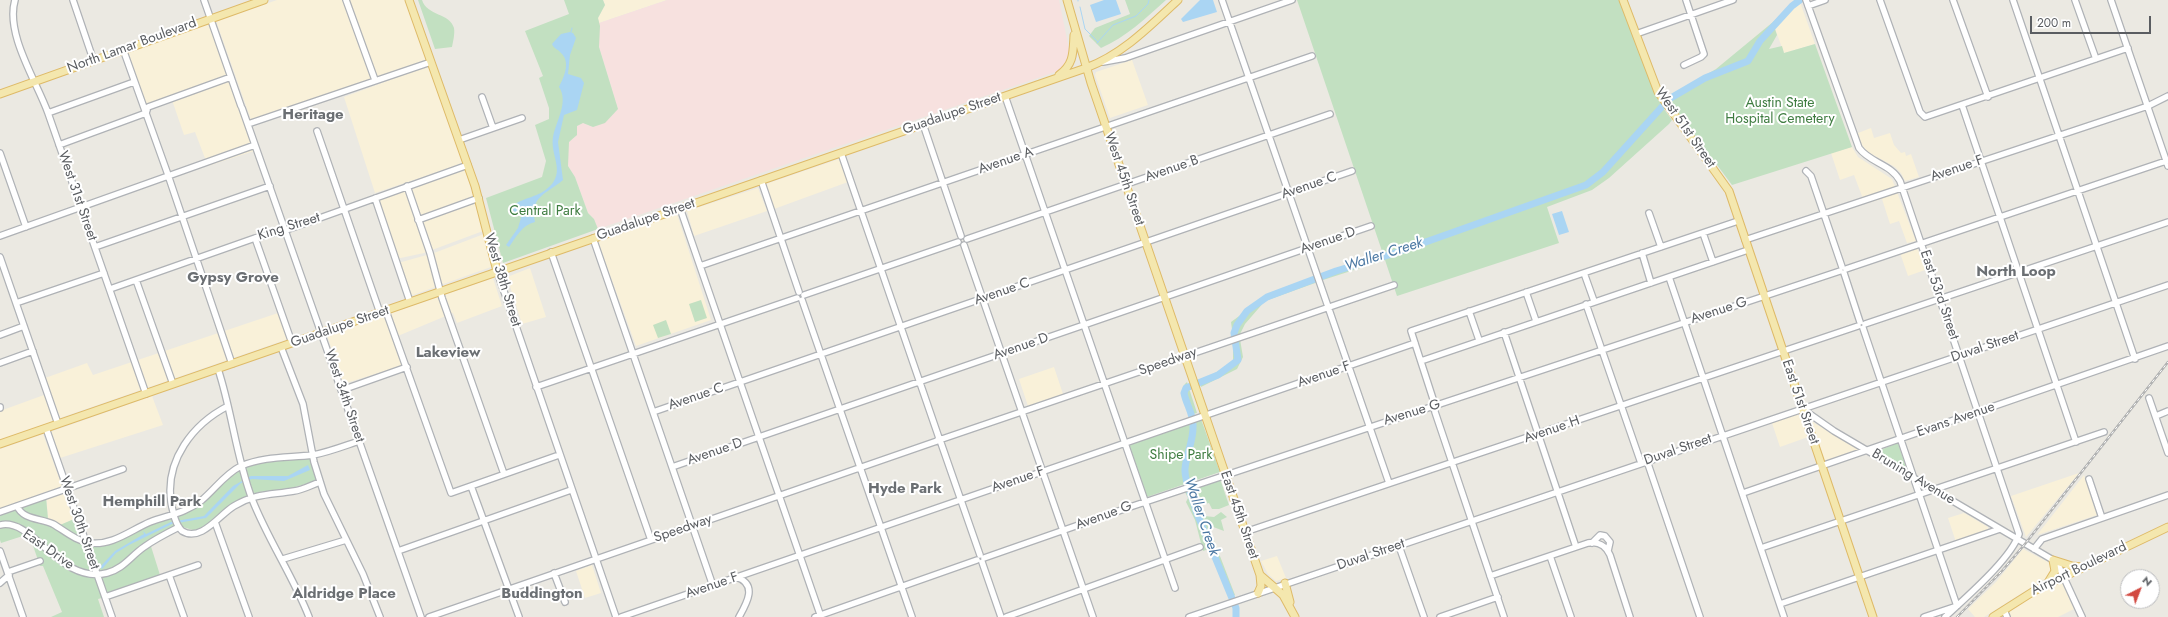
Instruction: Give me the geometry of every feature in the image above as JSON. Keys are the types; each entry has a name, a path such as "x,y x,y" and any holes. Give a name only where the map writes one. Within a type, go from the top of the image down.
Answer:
{"main road":[{"name":"North Lamar Boulevard","path":"0,94 93,59 264,0"},
{"name":"West 38th Street","path":"409,0 479,198 497,272"},
{"name":"West 45th Street","path":"1067,0 1086,68 1184,356"},
{"path":"1102,62 1144,32 1178,0"},
{"name":"West 51st Street","path":"1623,0 1656,87 1663,99 1727,187"},
{"path":"1054,80 1066,70 1072,61 1074,29"},
{"name":"Guadalupe Street","path":"0,444 383,312 551,252 1054,80 1102,62"},
{"name":"East 51st Street","path":"1727,187 1873,617"},
{"name":"East 45th Street","path":"1184,356 1260,575 1290,604 1294,617"},
{"name":"Airport Boulevard","path":"1993,617 2005,613 2046,585 2168,527"},
{"path":"2046,585 2055,571 2053,560 2072,566 2085,567"},
{"path":"1258,593 1261,586 1260,575"},
{"path":"1285,584 1290,604"}],"street":[{"name":"West 31st Street","path":"15,0 12,12 14,26 30,75 48,114 146,394"},
{"path":"73,0 93,59"},
{"name":"West 34th Street","path":"204,0 421,617"},
{"path":"346,0 374,80"},
{"path":"1222,0 1231,21 1389,483"},
{"name":"Guadalupe Street","path":"1102,62 1125,58 1292,0"},
{"path":"1684,65 1702,57 1704,54 1686,0"},
{"path":"1636,34 1733,0"},
{"path":"1806,2 1825,0"},
{"path":"1880,0 1923,116 1988,97 2128,48"},
{"path":"1953,0 1988,97"},
{"path":"2013,0 2041,78 2136,359"},
{"path":"2075,0 2096,59"},
{"path":"2111,0 2167,164"},
{"name":"East 53rd Street","path":"1806,2 1857,145 1863,154 1894,172 1903,187 1998,468 2019,534 2017,539"},
{"path":"123,49 169,176 232,364"},
{"name":"Avenue A","path":"700,266 1312,56"},
{"path":"248,124 374,80 431,62"},
{"path":"146,113 148,107 231,77"},
{"path":"48,114 134,82"},
{"path":"1005,96 1175,588"},
{"name":"Avenue F","path":"1745,240 1981,160 2148,106 2168,96"},
{"path":"482,97 493,128"},
{"path":"1962,105 2076,442"},
{"path":"59,145 146,113"},
{"name":"Avenue B","path":"967,239 1330,114"},
{"path":"459,140 522,118"},
{"path":"923,124 961,236 967,239 964,245"},
{"path":"317,131 383,312 407,367 451,493 560,455"},
{"path":"0,236 82,208 254,145"},
{"path":"0,153 26,227"},
{"path":"841,153 1001,617"},
{"name":"Avenue G","path":"819,616 1145,502 1602,351 1999,216 2078,190 2167,164"},
{"name":"King Street","path":"110,289 255,238 281,230 286,230 468,165"},
{"name":"Avenue C","path":"653,412 1352,171"},
{"path":"1806,171 1811,176 1824,213 1901,439 1918,495 1957,606"},
{"path":"761,180 912,617"},
{"path":"95,248 270,186"},
{"path":"407,186 441,291 504,474"},
{"path":"375,198 410,302"},
{"path":"418,220 479,198"},
{"path":"680,208 778,497 800,556 819,616"},
{"path":"1649,213 1661,247"},
{"path":"1504,617 1434,412 1434,406 1411,330 1738,220"},
{"name":"Avenue H","path":"1245,532 1451,462 1539,435 1703,378 2168,222"},
{"name":"Avenue D","path":"672,467 1371,226"},
{"path":"1703,233 1713,262"},
{"path":"536,387 958,242 961,236"},
{"path":"255,238 292,343"},
{"path":"592,238 713,586"},
{"path":"958,242 964,245 1093,617"},
{"path":"1421,360 1748,250"},
{"path":"551,252 651,540"},
{"path":"1642,253 1651,283"},
{"path":"0,257 3,274 16,303 58,424"},
{"name":"West 38th Street","path":"497,272 596,559 618,617"},
{"path":"16,303 104,273"},
{"path":"1584,273 1594,301"},
{"path":"1669,277 1784,617"},
{"path":"136,280 173,384"},
{"name":"Speedway","path":"429,617 1328,306 1394,285"},
{"name":"Duval Street","path":"1189,617 1723,434 1880,381 1960,356 2168,285"},
{"path":"1526,292 1536,321"},
{"path":"1586,304 1641,463"},
{"path":"1469,311 1479,340"},
{"path":"0,334 24,326"},
{"path":"1504,332 1576,547"},
{"name":"Avenue F","path":"609,617 618,617 713,586 735,577 800,556 1415,343"},
{"name":"Evans Avenue","path":"1743,494 1978,412 2136,359 2168,346"},
{"path":"281,347 303,404 312,455 320,482 363,574 380,617"},
{"path":"0,363 33,350"},
{"path":"342,390 407,367"},
{"path":"218,369 247,484 263,524 283,559 309,617"},
{"path":"2149,398 2168,453"},
{"path":"228,406 203,422 184,445 175,462 170,488 177,522 184,532 191,534 200,531 215,522 233,506 252,497 275,492 295,491 320,482"},
{"name":"Bruning Avenue","path":"1802,408 1811,417 2034,549"},
{"path":"2156,416 2168,411"},
{"name":"West 30th Street","path":"46,428 112,617"},
{"path":"1761,548 2104,432"},
{"path":"97,575 120,568 145,546 177,522 226,476 242,466 268,458 312,455 360,441"},
{"path":"1647,461 1700,617"},
{"path":"0,512 123,469"},
{"path":"2088,479 2102,518"},
{"path":"471,486 519,617"},
{"path":"398,551 572,490"},
{"path":"2082,617 2064,577 2053,560 2034,549 2042,539 2168,495"},
{"path":"17,506 23,515 51,523 86,542 97,543 114,539 150,522 177,522"},
{"path":"215,522 249,617"},
{"name":"East Drive","path":"0,525 8,525 26,532 64,564 88,575 97,575"},
{"path":"1780,604 2000,529"},
{"path":"1592,543 1600,534 1605,536 1610,542 1608,551 1630,617"},
{"path":"1945,617 1993,569 2017,539"},
{"path":"283,559 346,540"},
{"path":"1490,576 1592,543 1601,545 1608,551"},
{"path":"1399,546 1424,617"},
{"path":"1006,617 1200,547"},
{"path":"0,551 23,617"},
{"path":"1550,556 1571,617"},
{"path":"0,583 8,574 40,561"},
{"path":"105,597 198,565"},
{"path":"554,573 564,602"},
{"path":"169,575 184,617"},
{"path":"735,577 743,581 749,590 746,604 739,617"},
{"path":"1440,617 1498,598"},
{"path":"1924,617 1957,606"}],"shaded area":[{"path":"277,0 405,0 427,60 251,120 216,21"},
{"path":"603,0 667,0 599,23 598,18 605,5"},
{"path":"667,0 1059,0 1070,54 1064,67 1058,71 598,229 594,219 588,213 575,177 568,166 567,159 569,142 577,135 577,126 583,123 593,127 605,122 618,109 599,47 599,23"},
{"path":"1800,2 1815,44 1784,53 1774,26 1791,7"},
{"path":"210,23 254,151 208,166 195,132 184,135 172,100 147,108 128,52"},
{"path":"1132,60 1148,105 1110,118 1095,75 1096,72"},
{"path":"428,66 464,163 375,193 344,97"},
{"path":"1871,128 1874,138 1890,133 1894,145 1901,153 1905,152 1906,156 1911,154 1919,177 1905,181 1901,173 1895,167 1868,152 1861,144 1858,133"},
{"path":"1852,147 1858,157 1892,179 1916,241 1907,243 1899,221 1890,224 1882,199 1865,204 1854,175 1840,180 1831,153"},
{"path":"839,159 848,182 774,209 766,184"},
{"path":"465,169 483,231 424,253 396,259 378,199"},
{"path":"758,188 767,211 694,236 687,211"},
{"path":"677,214 711,320 636,346 598,242"},
{"path":"484,234 491,267 410,296 398,263 434,253"},
{"path":"1917,247 1925,270 1908,276 1900,253"},
{"path":"530,268 546,317 522,324 507,277"},
{"path":"493,278 502,306 457,323 453,313 393,338 404,365 343,384 327,335"},
{"path":"278,313 288,339 60,418 45,378 87,363 93,375"},
{"path":"1054,367 1063,394 1028,406 1019,379"},
{"path":"44,395 54,421 0,440 0,411"},
{"path":"152,396 163,425 60,458 50,432"},
{"path":"1797,414 1803,417 1808,437 1780,447 1772,423"},
{"path":"1811,421 1859,450 1824,461"},
{"path":"43,434 74,519 60,525 48,519 46,492 0,509 0,449"},
{"path":"2079,473 2026,537 2011,496"},
{"path":"2084,475 2097,515 2037,535"},
{"path":"1964,513 1988,527 1988,530 1956,542 1948,518"},
{"path":"2023,549 2048,562 2053,568 2049,576 1984,617 1975,617 1968,609 1996,582"},
{"path":"1277,556 1286,578 1276,581 1268,574 1261,561"},
{"path":"592,565 601,593 585,598 576,571"},
{"path":"2062,582 2074,609 2058,617 2009,617 2009,612 2030,597"}],"green space":[{"path":"418,0 422,0 429,9 452,23 454,28 454,38 452,47 435,49"},
{"name":"Central Park","path":"564,0 603,0 605,5 598,18 600,26 599,47 618,109 605,123 593,127 583,123 577,126 577,135 569,142 568,166 575,177 588,213 594,219 598,229 503,263 486,198 542,177 546,161 535,125 549,119 549,108 539,78 543,76 525,31 569,14"},
{"path":"1125,0 1166,0 1127,33 1101,48 1089,36 1095,28 1130,14"},
{"path":"1297,0 1623,0 1656,87 1669,107 1664,109 1672,120 1609,178 1592,190 1547,207 1559,243 1397,296 1385,260 1323,280 1321,274 1383,254"},
{"name":"Austin State Hospital Cemetery","path":"1799,0 1800,2 1791,7 1774,26 1777,35 1769,49 1782,46 1784,53 1815,44 1852,147 1732,185 1667,98 1716,69 1773,22 1789,6"},
{"path":"1316,276 1318,282 1265,301 1245,324 1240,334 1233,337 1231,322 1272,292"},
{"path":"701,300 707,318 695,322 689,304"},
{"path":"666,320 671,334 658,338 653,325"},
{"path":"1240,339 1243,357 1237,369 1201,387 1198,380 1214,374 1233,361 1233,342"},
{"path":"1187,382 1197,413 1189,415 1182,394 1182,390"},
{"name":"Shipe Park","path":"1201,419 1220,472 1147,497 1129,444"},
{"path":"1898,443 1906,467 1904,468 1875,452"},
{"path":"311,458 316,481 288,489 259,492 239,500 210,523 199,529 193,530 179,526 172,527 149,540 160,575 101,595 102,598 98,599 104,617 51,617 62,612 43,566 40,566 29,534 1,543 0,540 0,513 46,497 48,519 60,525 74,519 80,542 93,545 173,517 216,489 233,474 254,464 266,461"},
{"path":"1220,479 1229,505 1219,509 1212,509 1209,503 1200,505 1204,516 1214,517 1221,512 1227,517 1221,520 1224,531 1208,525 1235,595 1229,597 1209,549 1203,551 1195,520 1186,502 1188,498 1185,492"}],"water":[{"path":"1104,0 1116,0 1121,14 1096,22 1090,5"},
{"path":"1200,0 1213,0 1217,12 1183,22 1181,19"},
{"path":"570,32 573,33 576,38 570,55 568,74 581,78 584,83 577,110 564,115 558,142 563,180 540,197 535,207 535,222 526,226 517,235 509,247 506,245 518,228 523,211 516,213 510,208 520,201 547,189 552,184 557,173 553,149 553,137 561,112 563,99 559,87 566,70 566,61 552,44 561,34"},
{"path":"1562,211 1569,232 1559,235 1552,214"},
{"path":"308,465 310,470 284,481 252,479 241,483 206,518 172,524 129,545 116,553 102,569 100,567 115,551 144,534 143,531 146,534 171,522 204,516 233,486 251,476 288,476"}],"waterway":[{"path":"1097,43 1113,25 1136,16 1148,4 1149,0"},
{"name":"Waller Creek","path":"1236,617 1236,608 1196,511 1186,479 1185,469 1193,425 1192,416 1184,393 1186,388 1218,375 1238,360 1234,333 1237,325 1247,311 1267,297 1336,271 1392,254 1586,185 1603,172 1669,99 1705,78 1748,61 1760,41 1792,6 1800,0"},
{"path":"1080,7 1085,29 1098,42"},
{"path":"571,32 572,28"}],"railway":[{"path":"1957,617 2002,571 2025,544 2168,362"}],"district":[{"name":"Heritage","path":"313,115"},
{"name":"North Loop","path":"2016,272"},
{"name":"Gypsy Grove","path":"233,278"},
{"name":"Lakeview","path":"448,353"},
{"name":"Hyde Park","path":"905,489"},
{"name":"Hemphill Park","path":"152,502"},
{"name":"Aldridge Place","path":"344,594"},
{"name":"Buddington","path":"542,594"}]}
